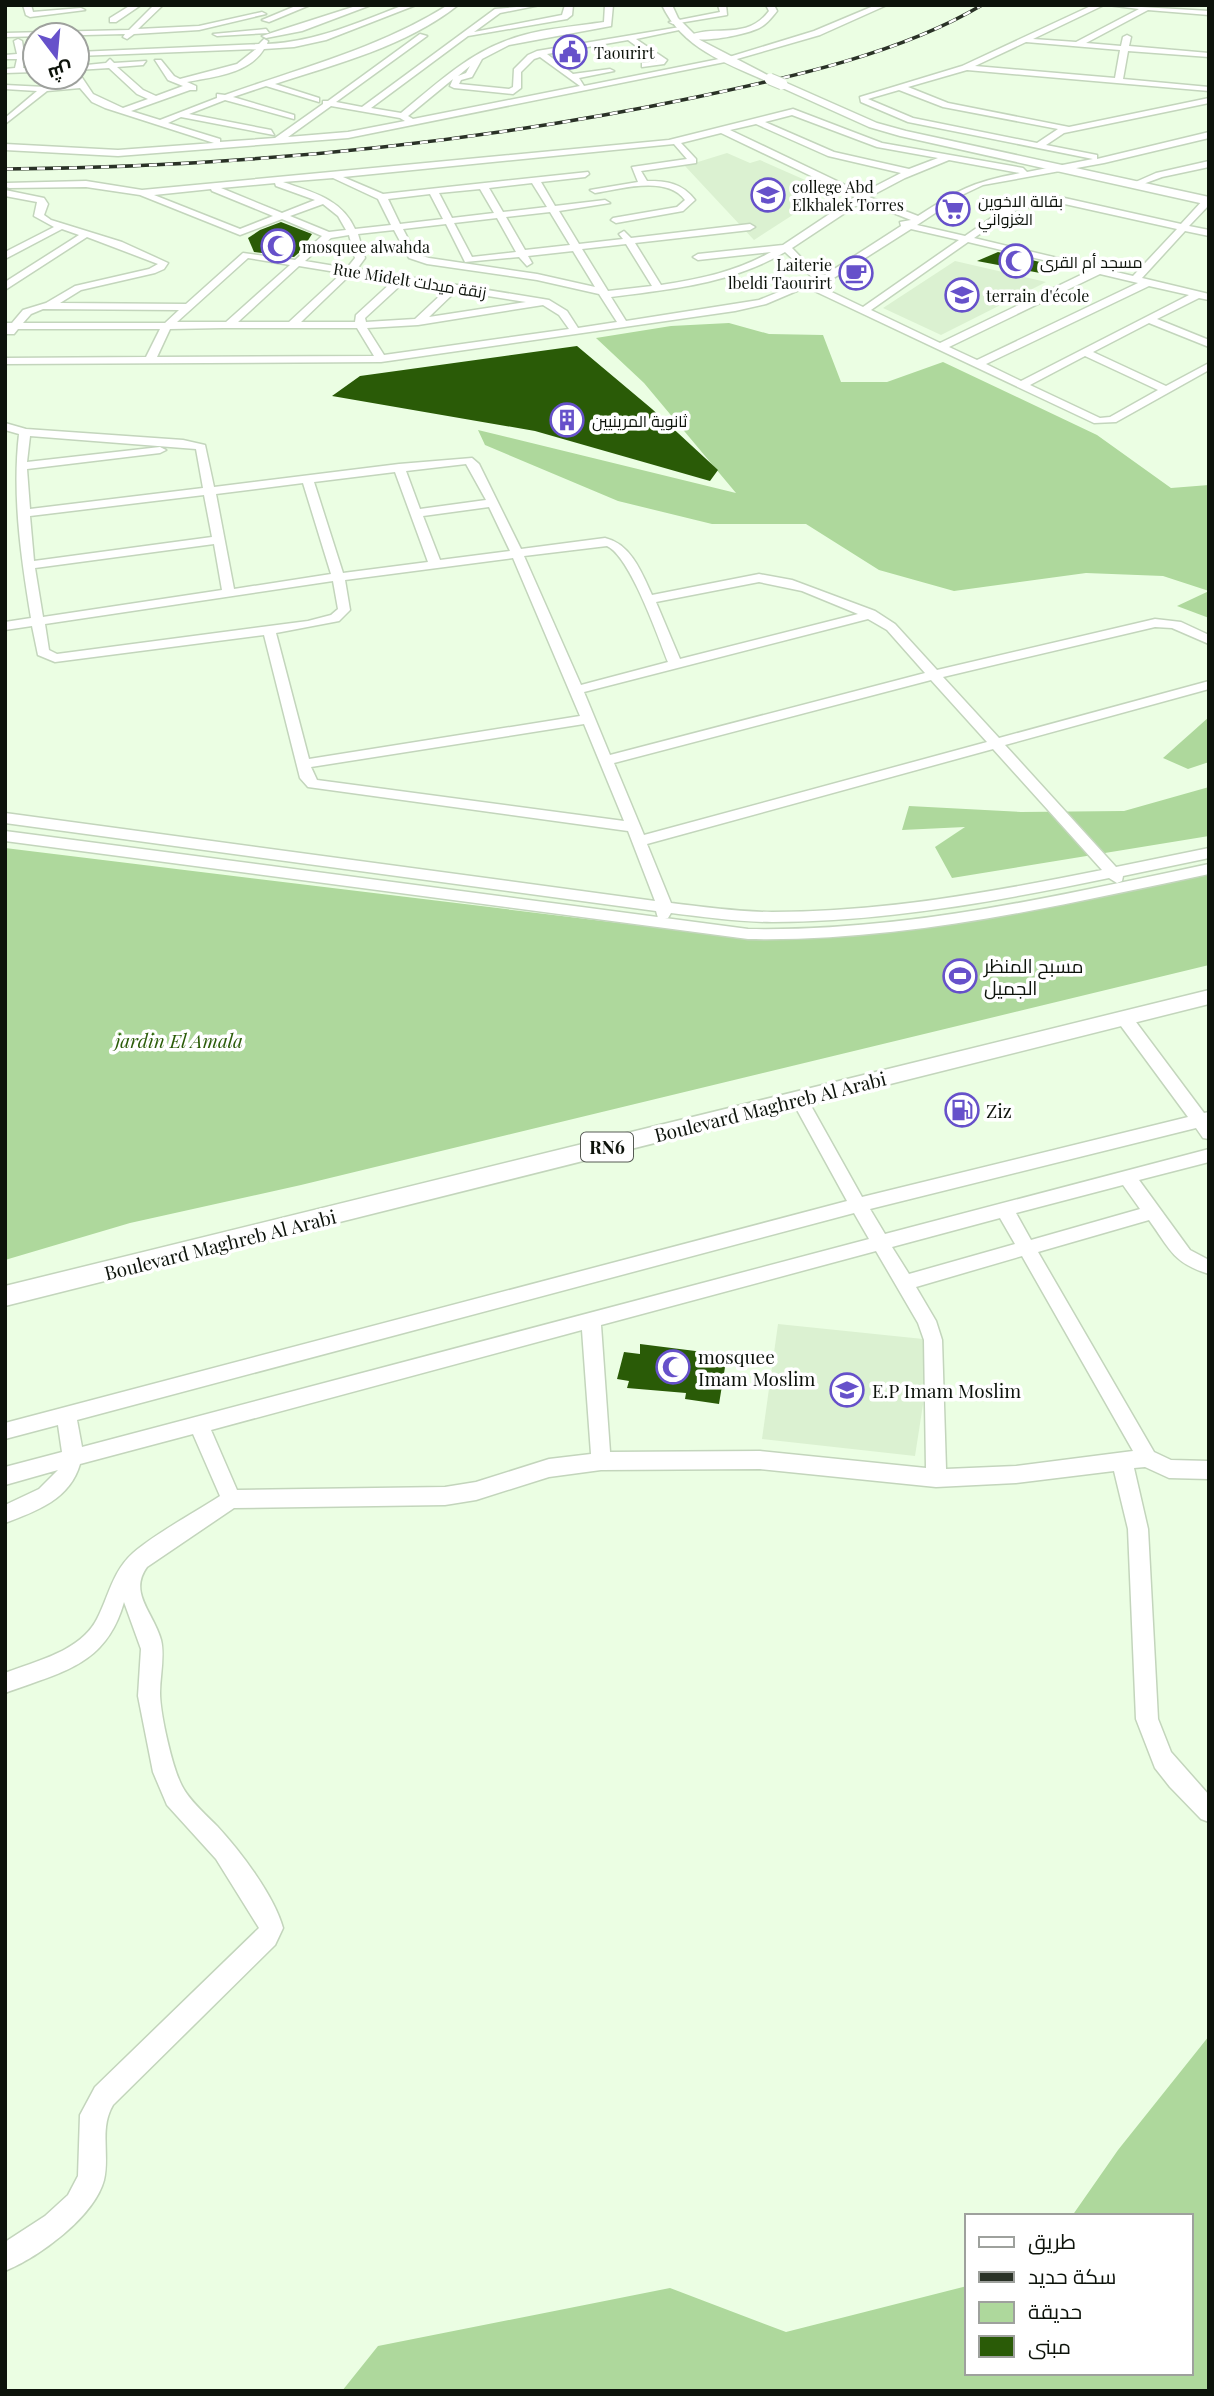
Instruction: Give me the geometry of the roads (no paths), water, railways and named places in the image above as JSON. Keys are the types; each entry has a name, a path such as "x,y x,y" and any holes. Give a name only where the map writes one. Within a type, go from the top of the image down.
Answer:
{"main road":[{"path":"667,5 677,25 690,37 776,82 882,128 1208,201"},
{"name":"Boulevard Maghreb Al Arabi","path":"5,1296 1209,997"}],"street":[{"path":"27,5 30,15 81,10"},
{"path":"91,46 107,37 115,20 137,5"},
{"path":"155,99 132,85 111,66 110,53 159,5"},
{"path":"91,38 192,29 278,5"},
{"path":"91,22 115,20 140,23 205,18 306,5"},
{"path":"120,43 174,40 238,31 266,34 299,29 369,5 390,15"},
{"path":"91,54 294,46 336,34 412,5"},
{"path":"160,123 222,96 377,46 417,29 454,5"},
{"path":"5,147 100,153 260,142 274,137 325,99 466,5"},
{"path":"364,109 503,9 536,5"},
{"path":"464,36 564,17 569,15 569,5"},
{"path":"403,116 467,64 492,50 520,39 608,24 609,5"},
{"path":"518,55 535,55 629,37 724,13 722,5"},
{"path":"690,37 756,26 771,15 773,11 770,5"},
{"path":"137,106 274,137 348,135 730,59 817,33 883,5"},
{"path":"1100,5 965,68 863,99 911,120 1104,160"},
{"path":"1112,5 1209,13"},
{"path":"1077,45 1147,8"},
{"path":"158,80 174,80 252,61 262,48 266,34 257,12"},
{"path":"1118,82 1131,18"},
{"path":"336,34 346,37"},
{"path":"91,36 107,37"},
{"path":"629,37 677,70"},
{"path":"357,40 377,46"},
{"path":"5,71 19,71 21,57 18,41"},
{"path":"5,42 21,41"},
{"path":"415,41 427,43"},
{"path":"1026,41 1209,55"},
{"path":"438,45 450,47"},
{"path":"294,46 305,51"},
{"path":"492,50 505,52"},
{"path":"479,57 469,75 457,78 454,86 513,92 517,88 517,71 535,55"},
{"path":"535,55 587,88"},
{"path":"5,57 21,57"},
{"path":"316,57 350,68"},
{"path":"232,59 252,61 263,66"},
{"path":"91,67 170,61"},
{"path":"158,62 174,80 189,87 293,116 274,137"},
{"path":"638,66 664,62"},
{"path":"965,68 1209,89"},
{"path":"572,78 625,69"},
{"path":"276,71 289,76"},
{"path":"132,85 145,83"},
{"path":"264,83 316,100 325,99 403,116 413,123"},
{"path":"124,111 189,87"},
{"path":"900,87 946,105 1068,130"},
{"path":"5,122 44,91"},
{"path":"86,91 93,100 226,145"},
{"path":"306,107 316,100"},
{"path":"1038,146 1054,134 1068,130 1209,100"},
{"path":"142,193 678,144 761,123 790,112 871,143 1031,172"},
{"path":"761,123 831,154 909,172"},
{"path":"812,280 826,279 958,184 1013,169 1090,156 1209,128"},
{"path":"726,132 911,220 967,240 1204,296"},
{"path":"5,361 381,359 735,308 781,296 812,280 897,222 911,220 971,187 1209,135"},
{"path":"644,184 635,169 694,161 678,144"},
{"path":"571,152 657,287"},
{"path":"382,197 412,256 537,277 602,293 713,279 752,266 786,248 862,197 909,172 946,158"},
{"path":"848,168 859,162"},
{"path":"1135,184 1159,175 1206,166"},
{"path":"335,176 382,197 585,174"},
{"path":"827,181 838,174"},
{"path":"535,180 623,324"},
{"path":"272,182 341,210 360,258 291,326"},
{"path":"5,185 86,184 142,193 240,232 324,201"},
{"path":"595,190 644,184 671,185 688,194 691,200 687,205 664,213 616,219"},
{"path":"483,185 521,254 537,277"},
{"path":"212,188 328,235 605,203"},
{"path":"433,191 468,260"},
{"path":"5,193 41,200 43,204 39,216 56,225 161,261 163,265 137,276 72,290 50,305"},
{"path":"865,310 1017,206 1051,198 1209,233"},
{"path":"1135,279 1181,226 1208,201"},
{"path":"664,213 720,288"},
{"path":"5,243 56,225"},
{"path":"5,256 56,225"},
{"path":"444,263 750,227"},
{"path":"150,360 166,327 246,255 240,232"},
{"path":"8,282 86,234"},
{"path":"227,327 328,235"},
{"path":"698,257 786,248"},
{"path":"786,248 812,280 865,310 1098,421 1112,420 1209,366"},
{"name":"Rue Midelt زنقة ميدلت","path":"246,255 403,277 545,302"},
{"path":"942,346 1098,271"},
{"path":"381,359 361,326 363,313 403,277"},
{"path":"978,364 1148,282"},
{"path":"418,322 455,287"},
{"path":"1021,385 1084,352 1204,296"},
{"path":"728,298 735,308"},
{"path":"10,326 361,326 418,322 545,302 563,313 575,331"},
{"path":"5,337 10,326 32,309 50,305 188,307"},
{"path":"5,314 21,317"},
{"path":"1150,320 1209,344"},
{"path":"1084,352 1166,390"},
{"path":"5,426 25,432 198,445 202,449 211,490 229,593"},
{"path":"25,432 21,466 28,565 43,652 54,658 270,631 316,623 341,615 344,610 338,577 307,479"},
{"path":"21,466 198,445"},
{"path":"26,513 468,460 473,464 518,553 607,760 665,907 660,924"},
{"path":"399,467 435,564"},
{"path":"416,513 493,503"},
{"path":"28,565 220,540"},
{"path":"5,626 338,577 590,544 613,544 621,551 648,600 675,663"},
{"path":"648,600 760,578 779,580 871,614 891,627 1113,872 1123,887"},
{"path":"576,690 871,614"},
{"path":"607,760 933,675 1155,623 1167,622 1209,640"},
{"path":"270,631 307,778 313,784 634,827"},
{"path":"640,841 1209,685"},
{"path":"304,764 588,719"},
{"path":"1209,853 952,901 860,912 771,917 665,907 11,818 5,835 728,933 818,932 908,925 1209,869"},
{"path":"5,1431 858,1205 1206,1124 1124,1018"},
{"path":"799,1099 879,1242 927,1321 933,1340 936,1478"},
{"path":"5,1476 1209,1155"},
{"path":"1127,1177 1184,1255 1193,1262 1209,1267"},
{"path":"1005,1210 1147,1458"},
{"path":"904,1283 1153,1212"},
{"path":"591,1319 601,1461"},
{"path":"5,1514 54,1491 64,1479 72,1459 66,1415"},
{"path":"199,1425 231,1499"},
{"path":"5,1683 77,1653 95,1641 105,1626 114,1595 140,1560 231,1499 445,1496 476,1491 549,1468 601,1461 760,1460 936,1478 1041,1472 1147,1458 1169,1469 1209,1470"},
{"path":"1122,1461 1138,1529 1147,1719 1154,1746 1168,1770 1209,1811"},
{"path":"5,2258 54,2225 77,2204 90,2179 93,2115 104,2096 267,1937 271,1928 269,1920 224,1851 175,1797 164,1772 149,1696 152,1649 129,1590 129,1575"}],"railway":[{"path":"5,169 179,164 266,158 439,140 611,114 732,90 844,62 917,37 982,5"}],"place":[{"name":"Taourirt","path":"570,52"},
{"name":"college Abd Elkhalek Torres","path":"768,195"},
{"name":"بقالة الاخوين الغزواني","path":"953,209"},
{"name":"mosquee alwahda","path":"278,246"},
{"name":"مسجد أم القرى","path":"1016,261"},
{"name":"Laiterie lbeldi Taourirt","path":"856,273"},
{"name":"terrain d'école","path":"962,295"},
{"name":"ثانوية المرينيين","path":"567,420"},
{"name":"مسبح المنظر الجميل","path":"960,976"},
{"name":"Ziz","path":"962,1110"},
{"name":"mosquee Imam Moslim","path":"673,1367"},
{"name":"E.P Imam Moslim","path":"847,1390"}],"park label":[{"name":"jardin El Amala","path":"179,1040"}]}
